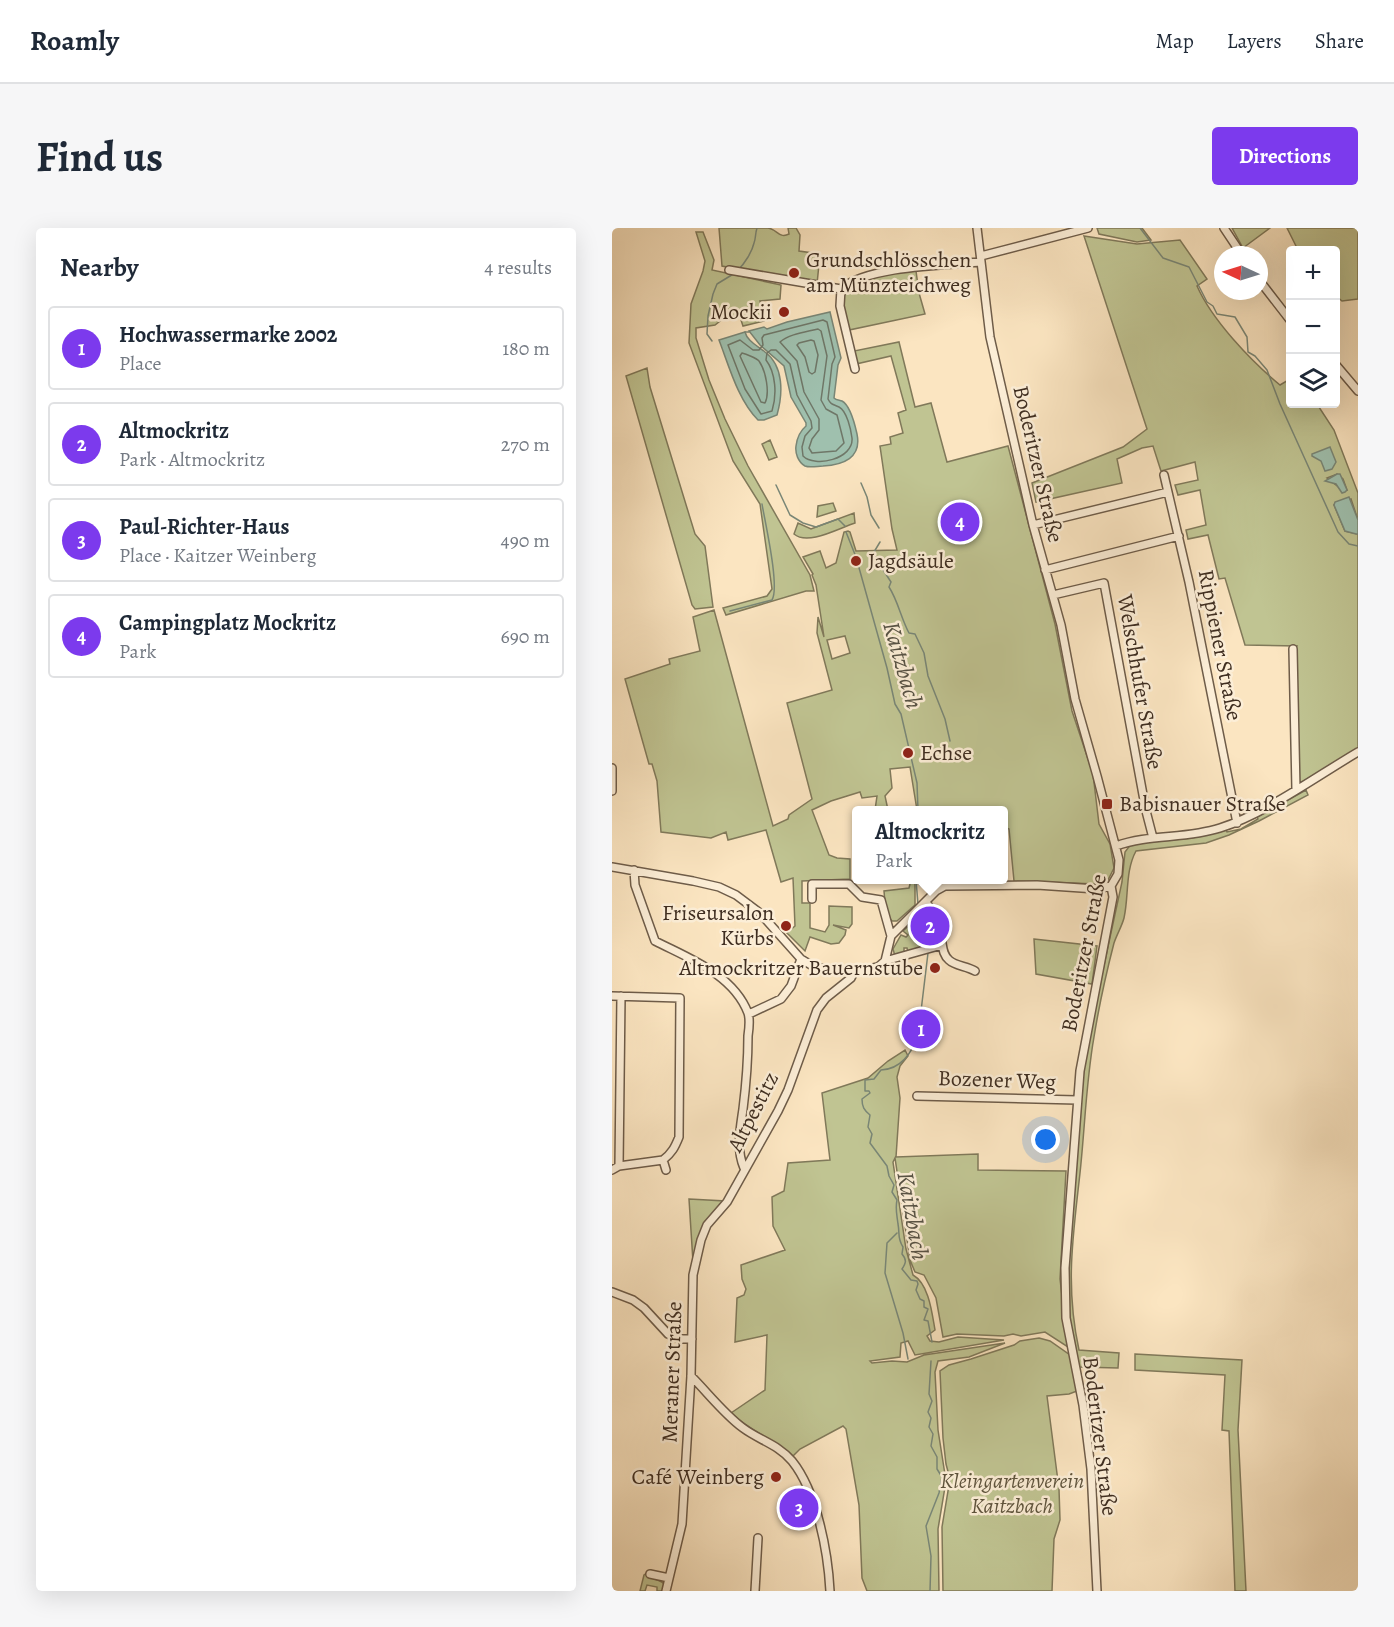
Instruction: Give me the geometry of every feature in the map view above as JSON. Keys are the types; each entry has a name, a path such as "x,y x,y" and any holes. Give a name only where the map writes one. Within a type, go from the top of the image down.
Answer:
{"street":[{"name":"Boderitzer Straße","path":"977,228 990,338 1033,525 1053,595 1075,699 1119,860 1118,874 1111,886 1113,897 1077,1100 1065,1268 1068,1334 1083,1405 1091,1468 1096,1591"},
{"path":"855,369 840,306 842,289 853,280 981,259 1088,228"},
{"path":"1224,228 1236,246"},
{"path":"729,270 842,289"},
{"path":"1268,292 1286,315"},
{"path":"1340,369 1358,391"},
{"name":"Rippiener Straße","path":"1164,475 1179,536 1237,823"},
{"path":"1033,525 1168,492"},
{"path":"1045,570 1179,536"},
{"name":"Welschhufer Straße","path":"1053,595 1104,583 1153,838"},
{"path":"1293,649 1296,790"},
{"path":"1116,846 1129,841 1198,834 1237,823 1358,752"},
{"path":"612,768 612,791"},
{"path":"612,867 718,887 736,895 760,913 801,959 811,965 824,969 854,972 883,965 891,936 881,900 862,897 849,884 812,884 812,899"},
{"path":"634,870 635,885 655,941 720,977 738,995 749,1014 748,1068 739,1156 744,1168"},
{"path":"927,884 936,891"},
{"path":"891,936 936,891 945,886 1036,885 1096,889 1111,886"},
{"path":"921,907 932,910 943,952 950,962 975,971"},
{"path":"885,961 942,945"},
{"path":"749,1014 781,999 791,986 801,959"},
{"name":"Altpestitz","path":"693,1275 700,1240 707,1225 728,1202 744,1168 788,1090 817,1010 826,998 851,978 854,972"},
{"path":"612,996 621,996 680,998 679,1137 676,1147 663,1160 615,1168 621,996"},
{"name":"Bozener Weg","path":"917,1096 1077,1100"},
{"path":"663,1160 666,1170"},
{"name":"Meraner Straße","path":"666,1591 682,1524 691,1376 693,1275"},
{"path":"612,1292 639,1304 668,1334 679,1339 692,1339"},
{"path":"691,1376 740,1426 782,1450 800,1473 817,1515 830,1579 830,1591"},
{"path":"755,1591 758,1538"},
{"path":"650,1574 669,1578"}],"green space":[{"path":"719,228 768,228 780,235 786,235 789,234 788,228 796,228 800,235 799,251 820,254 817,284 722,266"},
{"path":"1097,228 1142,228 1151,240 1137,242 1099,234"},
{"path":"1232,228 1270,228 1246,246 1242,246"},
{"path":"1287,228 1358,228 1358,299 1340,299 1340,246 1296,246"},
{"path":"696,232 703,232 714,260 712,270 781,285 780,299 760,301 764,321 743,326 740,317 724,318 715,325 696,328 696,338 709,380 725,419 748,466 810,575 814,591 806,591 726,615 723,608 767,596 772,589 760,504 733,461 689,343 691,304 705,261"},
{"path":"1084,236 1137,244 1180,240 1207,279 1197,286 1222,326 1245,352 1280,385 1286,381 1286,408 1320,408 1334,430 1358,493 1358,520 1351,499 1334,505 1345,531 1358,534 1358,749 1297,785 1295,650 1297,646 1245,645 1225,578 1219,579 1208,535 1188,539 1186,530 1206,525 1200,490 1178,495 1175,485 1198,480 1195,462 1161,471 1153,446 1142,448 1117,459 1122,483 1036,502 1032,483 1123,447 1147,429","holes":["1337,474 1343,479 1347,490 1340,488 1327,478"]},
{"path":"916,271 925,314 849,330 843,302 852,286 872,277"},
{"path":"899,342 915,407 931,403 947,462 1008,446 1055,624 1072,711 1093,774 1099,824 1110,844 1114,868 1107,882 1098,884 1014,881 1008,829 1008,806 916,806 910,767 890,769 892,788 885,796 887,806 876,806 877,796 862,798 860,792 812,810 829,855 850,859 850,879 802,881 802,903 810,903 810,928 825,932 829,925 829,906 852,907 852,924 849,928 833,925 846,930 839,943 831,944 810,937 805,951 787,933 795,926 793,878 781,882 766,830 728,840 726,832 711,838 661,832 657,781 652,764 649,764 625,679 670,664 669,659 700,651 693,617 714,610 773,826 788,819 789,815 812,799 787,703 832,690 817,633 818,617 824,637 816,585 813,574 803,557 820,551 826,568 836,563 844,532 848,531 856,551 897,550 880,446 891,444 890,437 903,433 898,413 906,410 891,356 856,364 854,351","holes":["845,636 850,653 832,659 827,640"]},
{"path":"647,368 650,387 695,534 705,546 713,607 695,609 692,605 626,376"},
{"path":"770,440 777,457 769,460 762,444"},
{"path":"833,503 836,511 817,517 818,506"},
{"path":"854,513 855,523 824,535 807,538 794,534 798,523 811,529"},
{"path":"1306,790 1308,795 1259,821 1229,835 1206,843 1136,851 1129,875 1124,918 1108,966 1091,1054 1071,1282 1079,1350 1119,1353 1118,1368 1079,1367 1070,1321 1067,1281 1080,1102 1087,1044 1122,882 1125,852 1131,844 1192,838 1241,829 1258,819 1257,817"},
{"path":"910,884 915,884 915,905 897,921 892,921 886,914 884,891 909,888"},
{"path":"917,918 921,922 927,946 908,952 907,948 904,948 904,953 895,956 893,949 901,935 906,937 908,935 903,931"},
{"path":"1034,939 1097,946 1092,984 1036,974"},
{"path":"905,1050 908,1056 900,1066 897,1077 900,1098 896,1157 978,1154 978,1170 1066,1171 1060,1279 1068,1347 1045,1332 1021,1336 957,1334 943,1337 936,1298 924,1275 915,1272 910,1260 895,1158 893,1162 906,1249 913,1275 923,1285 933,1316 935,1330 927,1336 930,1341 939,1342 958,1337 1004,1340 915,1355 908,1341 901,1343 900,1357 870,1361 872,1363 907,1362 924,1355 1005,1343 969,1357 938,1361 935,1372 938,1430 946,1481 938,1529 939,1591 867,1591 862,1578 859,1505 846,1429 843,1426 800,1449 793,1456 731,1413 765,1390 767,1335 735,1342 737,1298 744,1295 746,1289 742,1279 741,1265 785,1250 773,1226 772,1197 784,1191 788,1163 830,1160 822,1093 868,1078"},
{"path":"689,1199 725,1201 705,1223 693,1262"},
{"name":"Kleingartenverein Kaitzbach","path":"1039,1338 1050,1341 1070,1355 1077,1391 1047,1396 1059,1489 1060,1520 1054,1539 1052,1591 943,1591 942,1527 950,1479 943,1438 940,1371 949,1365 1014,1345 1020,1341"},
{"path":"1135,1354 1242,1360 1238,1430 1246,1591 1235,1591 1229,1431 1222,1430 1225,1375 1135,1370"},
{"path":"647,1573 664,1584 665,1591 657,1591 657,1587 647,1585 645,1591 640,1591 644,1575"}],"water":[{"path":"830,312 841,358 834,398 845,403 850,411 857,434 857,449 844,462 807,467 799,460 796,449 798,437 806,423 791,397 784,366 760,345 749,331 764,327 767,329"},
{"path":"745,332 750,341 771,358 779,373 781,390 777,415 764,420 758,420 745,403 719,340"},
{"path":"1330,447 1336,462 1332,469 1325,471 1321,461 1312,454"},
{"path":"1340,474 1347,490 1345,492 1342,493 1336,484 1325,481"},
{"path":"1349,497 1358,520 1358,534 1345,531 1334,505 1335,502"}],"waterway":[{"name":"Kaitzbach","path":"738,270 752,250 757,228"},
{"path":"1140,228 1163,258 1189,267 1207,302 1213,306 1217,314 1235,317 1247,337 1248,352 1255,356 1267,370 1338,532 1349,544 1358,546"},
{"name":"Kaitzbach","path":"712,341 707,334 713,294 717,284 735,273"},
{"path":"861,483 871,515 879,528"},
{"name":"Kaitzbach","path":"776,485 790,515 803,523 816,527 838,519 845,526"},
{"path":"730,611 772,600 773,569 762,504"},
{"name":"Kaitzbach","path":"846,532 856,557 895,704 901,714 917,783 918,806"},
{"path":"880,542 874,552 876,559 891,582 889,587 909,633 915,634 924,653 928,676 945,719 950,741"},
{"name":"Kaitzbach","path":"916,884 918,904"},
{"name":"Kaitzbach","path":"920,912 928,945"},
{"name":"Kaitzbach","path":"928,953 918,1036 915,1043 900,1064 881,1070 874,1079 865,1080 865,1091 870,1093 862,1099 862,1104 870,1115 868,1127 872,1134 870,1143 887,1166 894,1185 892,1192 897,1200 899,1238 905,1260 902,1269 911,1280 917,1281 916,1290 920,1299 924,1301 924,1307 928,1309 924,1320 928,1321 932,1342"},
{"path":"897,1233 887,1243 885,1273 903,1333 908,1359"},
{"name":"Kaitzbach","path":"930,1591 931,1556 926,1526 939,1493 942,1477 937,1469 937,1457 931,1446 933,1434 929,1427 931,1418 928,1412 932,1401 929,1394 931,1361"}],"place":[{"name":"Grundschlösschen am Münzteichweg","path":"794,273"},
{"name":"Mockii","path":"784,312"},
{"name":"Campingplatz Mockritz","path":"960,522"},
{"name":"Jagdsäule","path":"856,561"},
{"name":"Echse","path":"908,753"},
{"name":"Babisnauer Straße","path":"1107,804"},
{"name":"Friseursalon Kürbs","path":"786,926"},
{"name":"Altmockritz","path":"930,926"},
{"name":"Altmockritzer Bauernstube","path":"935,968"},
{"name":"Hochwassermarke 2002","path":"921,1029"},
{"name":"Café Weinberg","path":"776,1477"},
{"name":"Paul-Richter-Haus","path":"799,1508"}]}
